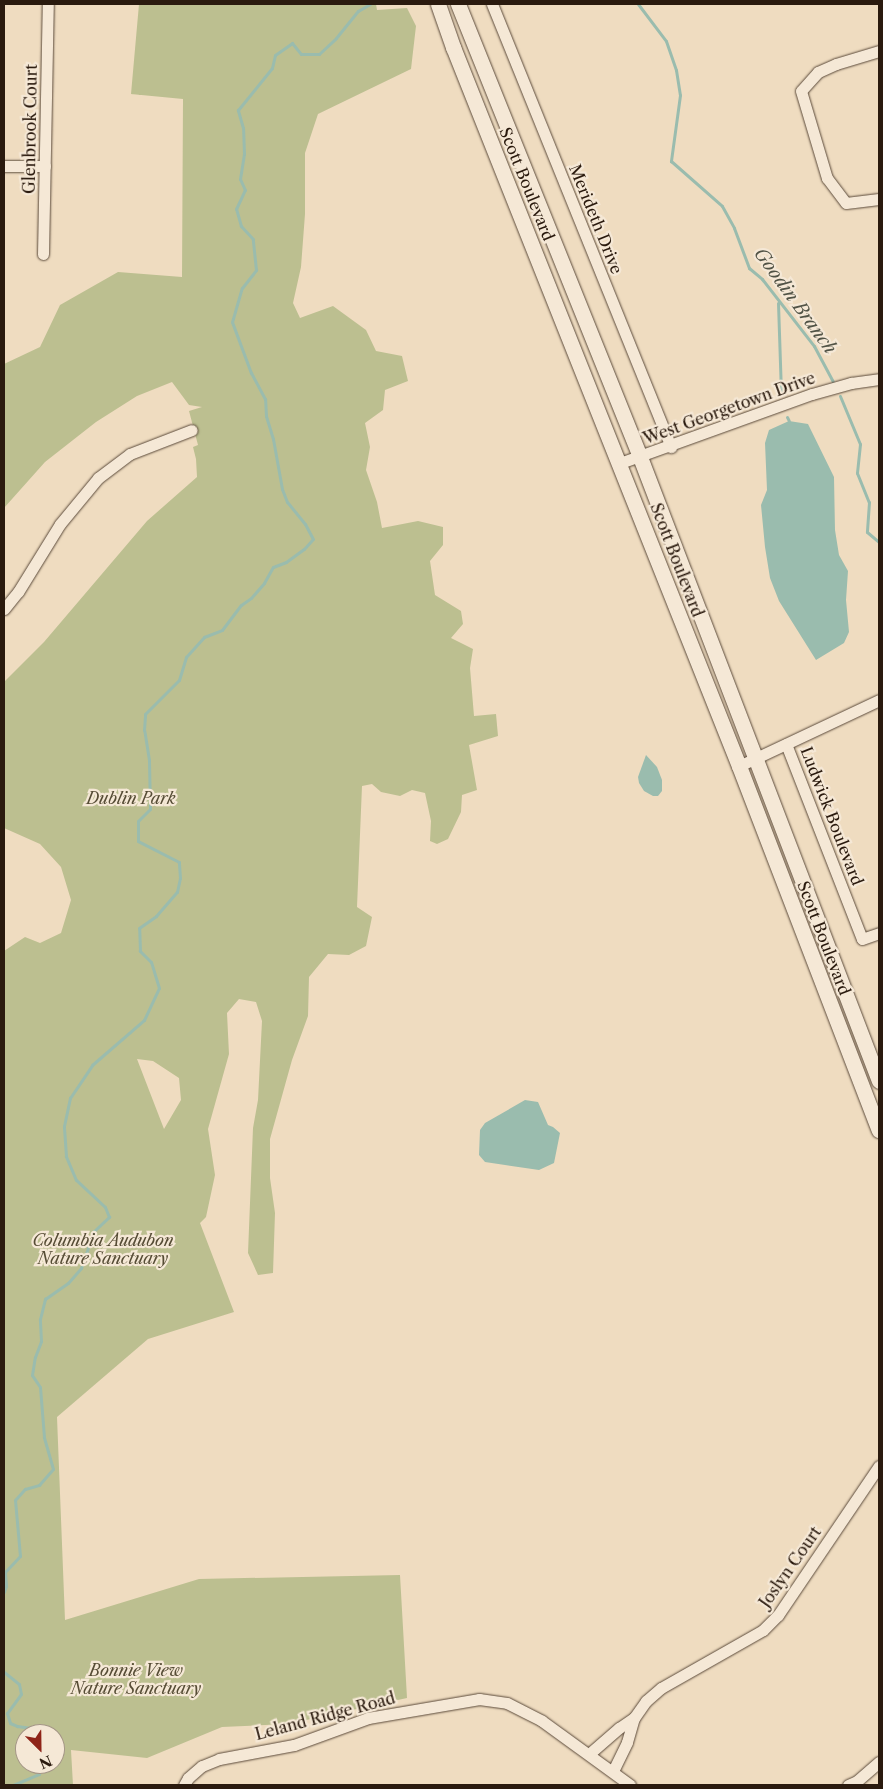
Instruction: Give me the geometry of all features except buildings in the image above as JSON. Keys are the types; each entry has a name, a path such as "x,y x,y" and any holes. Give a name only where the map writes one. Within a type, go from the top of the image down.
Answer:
{"main road":[{"name":"Scott Boulevard","path":"438,4 739,766 879,1130"},
{"name":"Scott Boulevard","path":"458,4 640,457 879,1081"}],"street":[{"name":"Glenbrook Court","path":"43,254 48,4"},
{"name":"Merideth Drive","path":"492,4 671,447"},
{"path":"879,51 836,64 818,72 801,91 827,178 846,203 879,198"},
{"path":"4,166 45,166"},
{"name":"West Georgetown Drive","path":"620,463 671,447 812,394 851,383 879,379"},
{"path":"4,608 18,592 60,524 98,478 130,454 192,430"},
{"path":"739,766 879,700"},
{"name":"Ludwick Boulevard","path":"786,744 862,940 879,933"},
{"name":"Joslyn Court","path":"613,1771 627,1742 634,1718 646,1700 661,1688 763,1630 778,1615 879,1466"},
{"name":"Leland Ridge Road","path":"186,1782 202,1766 219,1759 294,1745 368,1718 479,1699 507,1703 542,1721 630,1785"},
{"name":"Joslyn Court","path":"589,1754 619,1728 634,1718"},
{"path":"848,1785 857,1781 879,1762"}],"green space":[{"path":"139,4 376,4 377,10 407,8 416,26 411,69 318,114 305,153 305,214 301,267 293,303 300,318 333,306 366,330 376,351 402,356 408,381 385,390 383,410 365,423 370,447 366,470 377,502 382,528 418,521 443,527 443,545 430,561 435,595 461,611 463,624 451,638 473,649 470,668 474,716 496,714 498,736 469,745 477,790 462,795 461,812 448,839 437,844 430,841 431,821 425,793 412,790 400,796 381,792 372,784 362,786 357,907 372,917 366,946 349,955 328,954 309,977 308,1016 292,1060 270,1139 270,1178 275,1213 273,1273 258,1275 248,1253 253,1128 258,1100 262,1021 256,1002 239,999 227,1013 229,1054 208,1129 215,1175 206,1217 200,1223 234,1312 148,1339 57,1417 65,1620 199,1579 400,1575 407,1698 288,1724 222,1727 147,1758 71,1750 73,1785 4,1785 4,951 25,937 40,943 61,933 71,900 61,867 40,844 4,828 4,682 44,642 147,521 197,477 193,447 198,445 189,411 202,407 189,405 172,382 137,396 96,422 45,462 4,508 4,364 40,347 60,305 118,272 182,277 183,99 131,94","holes":["137,1059 153,1061 179,1078 181,1100 164,1129"]}],"shaded area":[{"path":"789,421 808,424 834,477 835,530 839,555 848,571 846,600 849,632 844,643 816,660 779,601 770,578 765,547 761,505 767,490 765,443 769,430"},
{"path":"646,755 657,767 662,780 662,791 658,796 653,796 644,791 639,783 638,777"},
{"path":"525,1100 538,1102 548,1125 560,1133 554,1163 539,1170 485,1162 479,1155 480,1130 485,1123"}],"waterway":[{"path":"4,1592 6,1586 5,1572 20,1556 15,1500 25,1489 39,1485 53,1469 44,1437 40,1387 32,1375 35,1357 41,1341 40,1319 45,1299 68,1283 81,1268 94,1231 109,1217 105,1207 76,1180 66,1156 64,1126 70,1098 92,1065 144,1020 159,988 151,962 140,951 139,928 156,916 177,892 180,878 179,862 138,841 138,821 150,809 149,760 144,730 145,714 179,680 186,657 204,637 222,630 241,605 251,598 264,583 273,567 286,562 304,549 313,539 305,524 287,502 282,489 273,439 266,416 265,399 251,373 232,322 242,288 256,270 253,239 241,226 236,209 245,190 240,179 244,154 243,128 238,110 272,68 275,55 292,43 301,54 319,54 336,38 358,11 370,4"},
{"name":"Goodin Branch","path":"638,4 666,41 676,70 680,95 671,161 722,206 734,228 749,268 762,279 814,346 833,381"},
{"path":"778,303 781,394"},
{"name":"Goodin Branch","path":"840,396 860,444 857,473 869,502 867,532 879,542"},
{"path":"787,417 789,421"},
{"path":"4,1672 19,1684 21,1694 7,1713 10,1723 15,1725"},
{"path":"13,1785 39,1774"}],"park label":[{"name":"Dublin Park","path":"131,798"},
{"name":"Columbia Audubon Nature Sanctuary","path":"103,1249"},
{"name":"Bonnie View Nature Sanctuary","path":"136,1679"}]}
